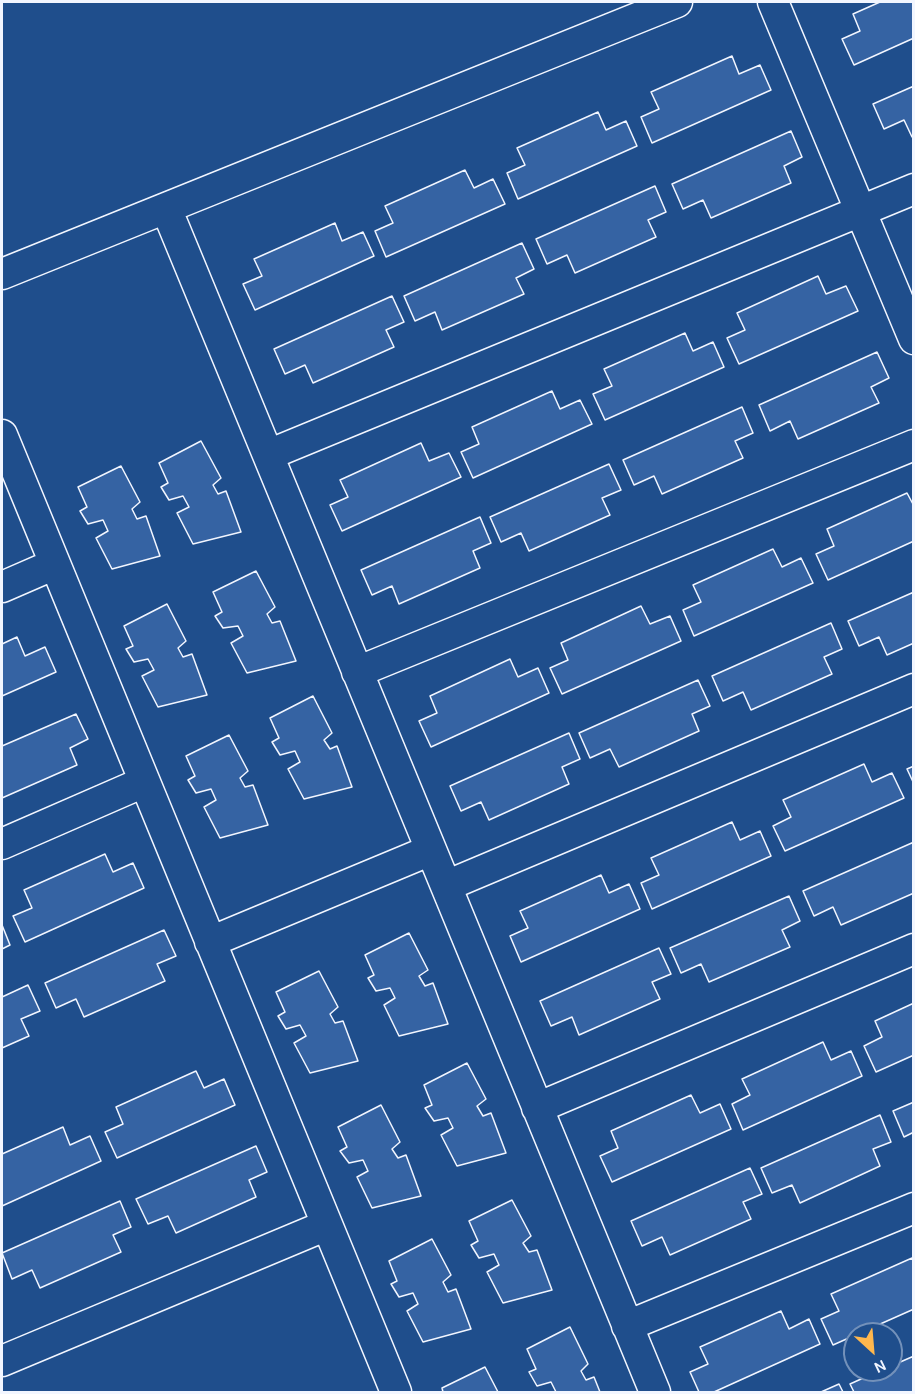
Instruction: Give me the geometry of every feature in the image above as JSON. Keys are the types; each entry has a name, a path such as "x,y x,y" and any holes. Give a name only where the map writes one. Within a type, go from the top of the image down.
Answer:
{"street":[{"path":"2,274 677,2"},
{"path":"772,2 914,339"},
{"path":"267,454 914,189"},
{"path":"166,208 655,1392"},
{"path":"2,435 396,1392"},
{"path":"357,672 914,445"},
{"path":"2,587 55,564"},
{"path":"446,886 914,689"},
{"path":"2,844 144,782"},
{"path":"210,942 431,850"},
{"path":"537,1108 914,949"},
{"path":"627,1326 914,1208"},
{"path":"2,1361 327,1225"}],"building":[{"path":"880,2 914,2 914,38 854,65 842,39 860,31 853,14"},
{"path":"732,56 739,74 760,65 771,90 652,143 641,117 659,109 651,92"},
{"path":"914,86 914,137 904,120 884,129 873,104"},
{"path":"598,112 606,130 626,121 637,146 518,199 507,173 525,165 517,148"},
{"path":"791,131 802,157 784,166 791,183 711,218 703,200 683,209 672,184"},
{"path":"465,170 474,188 493,179 505,204 386,257 375,231 393,223 385,206"},
{"path":"655,186 666,212 648,220 656,237 575,273 567,255 547,264 536,239"},
{"path":"335,223 342,241 363,232 374,256 255,310 243,284 262,276 254,259"},
{"path":"522,243 534,269 516,278 524,294 442,330 435,312 415,321 404,296"},
{"path":"818,276 826,294 846,286 858,311 739,364 727,338 745,330 737,313"},
{"path":"392,296 404,322 386,330 394,347 313,383 305,365 285,374 274,349"},
{"path":"685,333 693,351 713,342 724,367 605,420 593,394 612,386 604,369"},
{"path":"877,352 889,378 871,387 879,403 798,439 790,421 770,431 759,405"},
{"path":"552,391 560,409 580,400 592,424 473,478 461,452 479,444 472,427"},
{"path":"742,407 753,433 735,441 743,458 662,494 654,476 634,485 623,460"},
{"path":"201,441 221,478 213,485 218,494 226,491 241,532 193,544 177,513 189,507 183,496 169,500 161,487 168,483 159,463"},
{"path":"421,443 429,461 449,453 461,477 342,531 330,505 348,497 340,480"},
{"path":"609,464 621,490 602,498 610,515 529,551 521,533 501,542 490,517"},
{"path":"121,466 140,502 132,509 137,519 146,516 160,556 112,569 96,538 108,531 103,520 88,524 80,511 87,507 78,487"},
{"path":"907,493 914,506 914,541 828,580 816,554 834,546 827,529"},
{"path":"480,517 491,543 473,551 480,568 399,604 392,586 372,595 361,570"},
{"path":"773,549 782,567 801,558 813,583 694,636 683,610 701,602 693,585"},
{"path":"256,571 275,607 267,614 272,623 280,621 296,661 247,673 231,643 243,636 238,626 223,628 215,616 222,612 213,592"},
{"path":"914,592 914,643 887,655 879,637 859,646 848,621"},
{"path":"167,604 186,641 178,648 183,657 192,654 207,695 158,707 142,676 154,670 148,659 134,662 126,649 133,646 124,626"},
{"path":"641,606 650,624 670,616 681,641 562,694 550,668 568,660 561,643"},
{"path":"831,623 842,649 824,657 832,674 751,710 743,692 723,701 712,676"},
{"path":"17,637 25,656 45,647 56,672 2,696 2,644"},
{"path":"510,659 518,677 538,668 549,693 431,747 419,721 437,713 430,696"},
{"path":"698,680 710,706 692,714 699,731 619,767 610,749 590,758 579,733"},
{"path":"313,696 332,733 324,740 330,749 337,746 352,787 304,799 288,769 300,762 295,751 280,755 272,742 279,738 270,718"},
{"path":"76,714 88,739 70,748 77,765 2,798 2,746"},
{"path":"569,733 580,759 562,767 569,784 489,820 481,802 461,811 450,786"},
{"path":"229,735 248,771 240,778 245,787 253,785 268,825 220,838 204,807 216,800 211,789 196,793 188,780 195,776 186,756"},
{"path":"864,764 872,782 892,773 904,798 785,851 773,826 791,817 783,800"},
{"path":"914,766 914,784 907,769"},
{"path":"732,822 740,840 760,831 771,856 652,909 641,883 659,875 651,858"},
{"path":"914,842 914,893 841,925 833,907 814,916 803,891"},
{"path":"105,854 113,872 133,863 144,888 25,942 13,916 32,908 24,890"},
{"path":"601,875 609,893 629,884 640,909 521,962 510,936 528,928 520,911"},
{"path":"789,896 800,921 782,930 790,947 709,982 701,964 681,973 670,948"},
{"path":"2,925 10,945 2,949"},
{"path":"164,930 176,956 157,964 165,981 84,1017 76,999 56,1008 45,983"},
{"path":"409,933 428,970 419,976 425,986 433,983 448,1024 399,1036 384,1005 395,998 390,988 376,991 368,978 374,975 365,955"},
{"path":"659,948 671,974 652,982 660,999 579,1035 572,1017 551,1026 540,1001"},
{"path":"319,971 338,1007 330,1014 335,1023 343,1021 358,1061 310,1073 294,1043 306,1036 300,1025 286,1029 278,1016 285,1012 276,992"},
{"path":"28,985 40,1011 21,1019 29,1036 2,1048 2,997"},
{"path":"914,1003 914,1055 876,1072 864,1046 882,1037 875,1021"},
{"path":"823,1042 831,1060 851,1051 862,1076 743,1130 732,1104 750,1095 742,1079"},
{"path":"467,1063 486,1099 477,1106 483,1116 491,1113 506,1153 457,1166 441,1135 453,1128 448,1118 434,1121 425,1108 432,1105 424,1085"},
{"path":"196,1071 204,1088 224,1079 235,1105 117,1158 105,1132 123,1124 116,1107"},
{"path":"691,1095 700,1113 720,1104 731,1129 612,1182 600,1156 618,1148 611,1131"},
{"path":"914,1102 914,1132 904,1137 893,1111"},
{"path":"381,1105 400,1142 392,1149 398,1158 406,1155 421,1196 372,1208 357,1177 368,1171 363,1160 349,1163 340,1151 347,1147 338,1127"},
{"path":"880,1115 891,1142 873,1149 880,1166 800,1203 792,1185 772,1193 761,1168"},
{"path":"63,1127 70,1145 90,1136 101,1161 2,1206 2,1154"},
{"path":"256,1146 267,1172 249,1180 256,1197 176,1233 168,1216 148,1224 136,1199"},
{"path":"750,1168 762,1194 743,1202 751,1219 670,1255 662,1237 642,1246 631,1221"},
{"path":"512,1200 531,1236 523,1243 529,1252 537,1250 552,1290 503,1303 487,1272 499,1265 494,1254 479,1258 471,1245 478,1241 469,1221"},
{"path":"120,1201 131,1227 113,1235 121,1252 40,1288 32,1270 12,1279 2,1253"},
{"path":"432,1239 451,1275 443,1282 448,1292 456,1289 471,1329 423,1342 407,1311 418,1304 413,1293 399,1297 391,1284 397,1281 389,1261"},
{"path":"912,1258 914,1262 914,1309 885,1322 843,1322 843,1341 833,1345 821,1319 839,1311 831,1294"},
{"path":"781,1311 789,1329 809,1319 820,1344 714,1392 699,1392 690,1372 708,1364 700,1347"},
{"path":"570,1327 588,1364 581,1371 586,1380 594,1377 600,1392 556,1392 551,1382 537,1386 529,1372 536,1369 527,1349"},
{"path":"914,1356 914,1392 854,1392 850,1384 854,1382 903,1382 903,1361"},
{"path":"485,1367 498,1392 443,1392 442,1388"},
{"path":"839,1384 843,1392 821,1392"}]}
